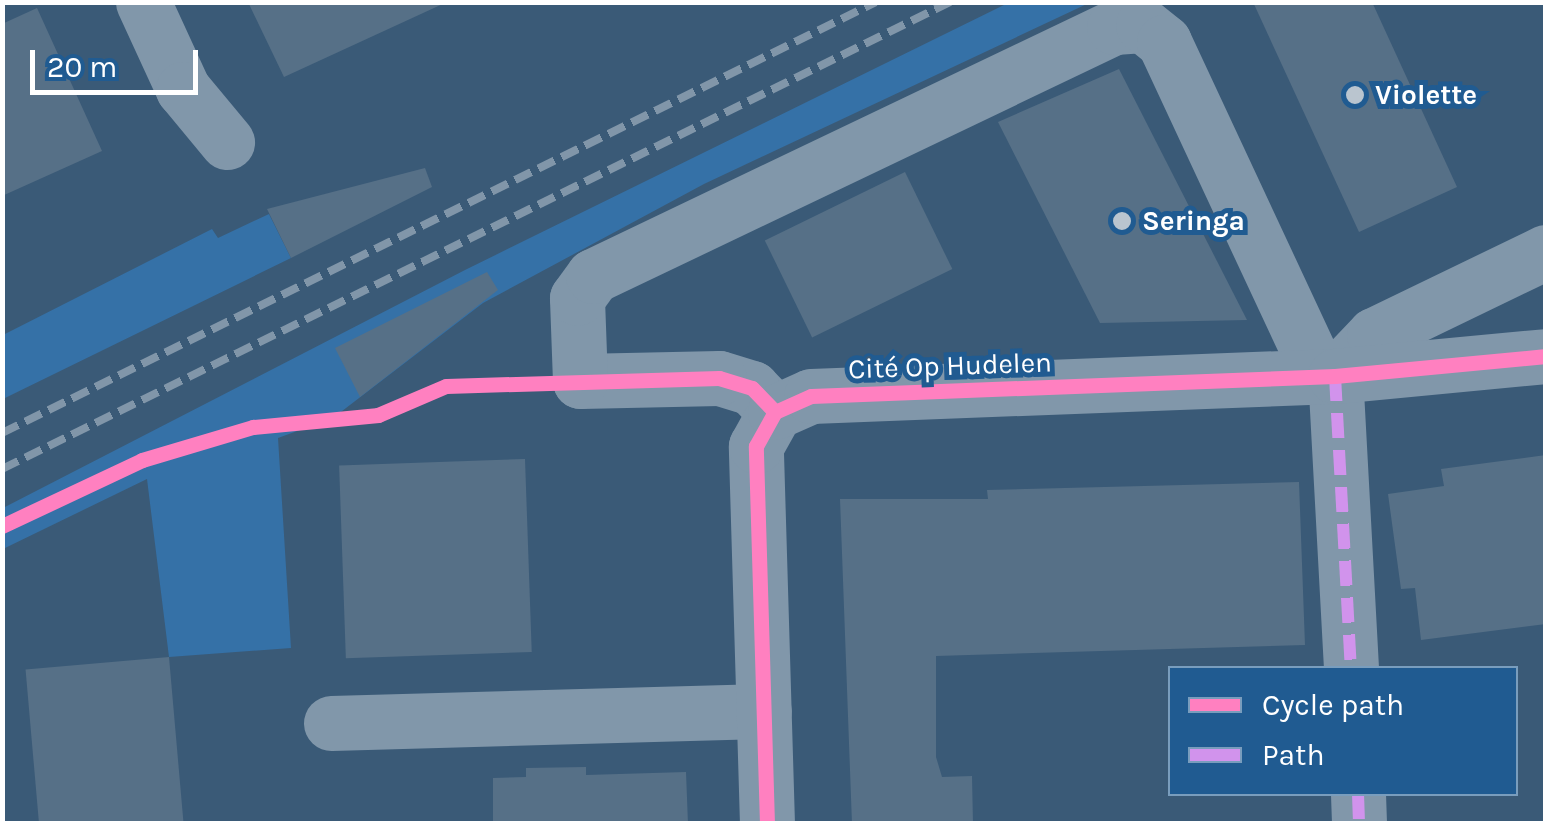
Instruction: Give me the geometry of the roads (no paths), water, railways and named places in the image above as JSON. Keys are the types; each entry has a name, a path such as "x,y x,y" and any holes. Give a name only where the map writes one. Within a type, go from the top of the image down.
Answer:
{"street":[{"path":"143,2 183,89 227,142"},
{"path":"767,824 756,446 775,412 752,388 719,378 580,382 578,298 593,276 1114,27 1143,25 1164,42 1328,376 1351,666"},
{"path":"1328,376 1374,334 1546,252"},
{"name":"Cité Op Hudelen","path":"775,412 811,396 1328,376 1546,356"},
{"path":"331,724 764,711"},
{"path":"1358,796 1360,824"}],"railway":[{"path":"2,433 876,2"},
{"path":"2,469 950,2"}],"place":[{"name":"Violette","path":"1355,95"},
{"name":"Seringa","path":"1122,221"}]}
